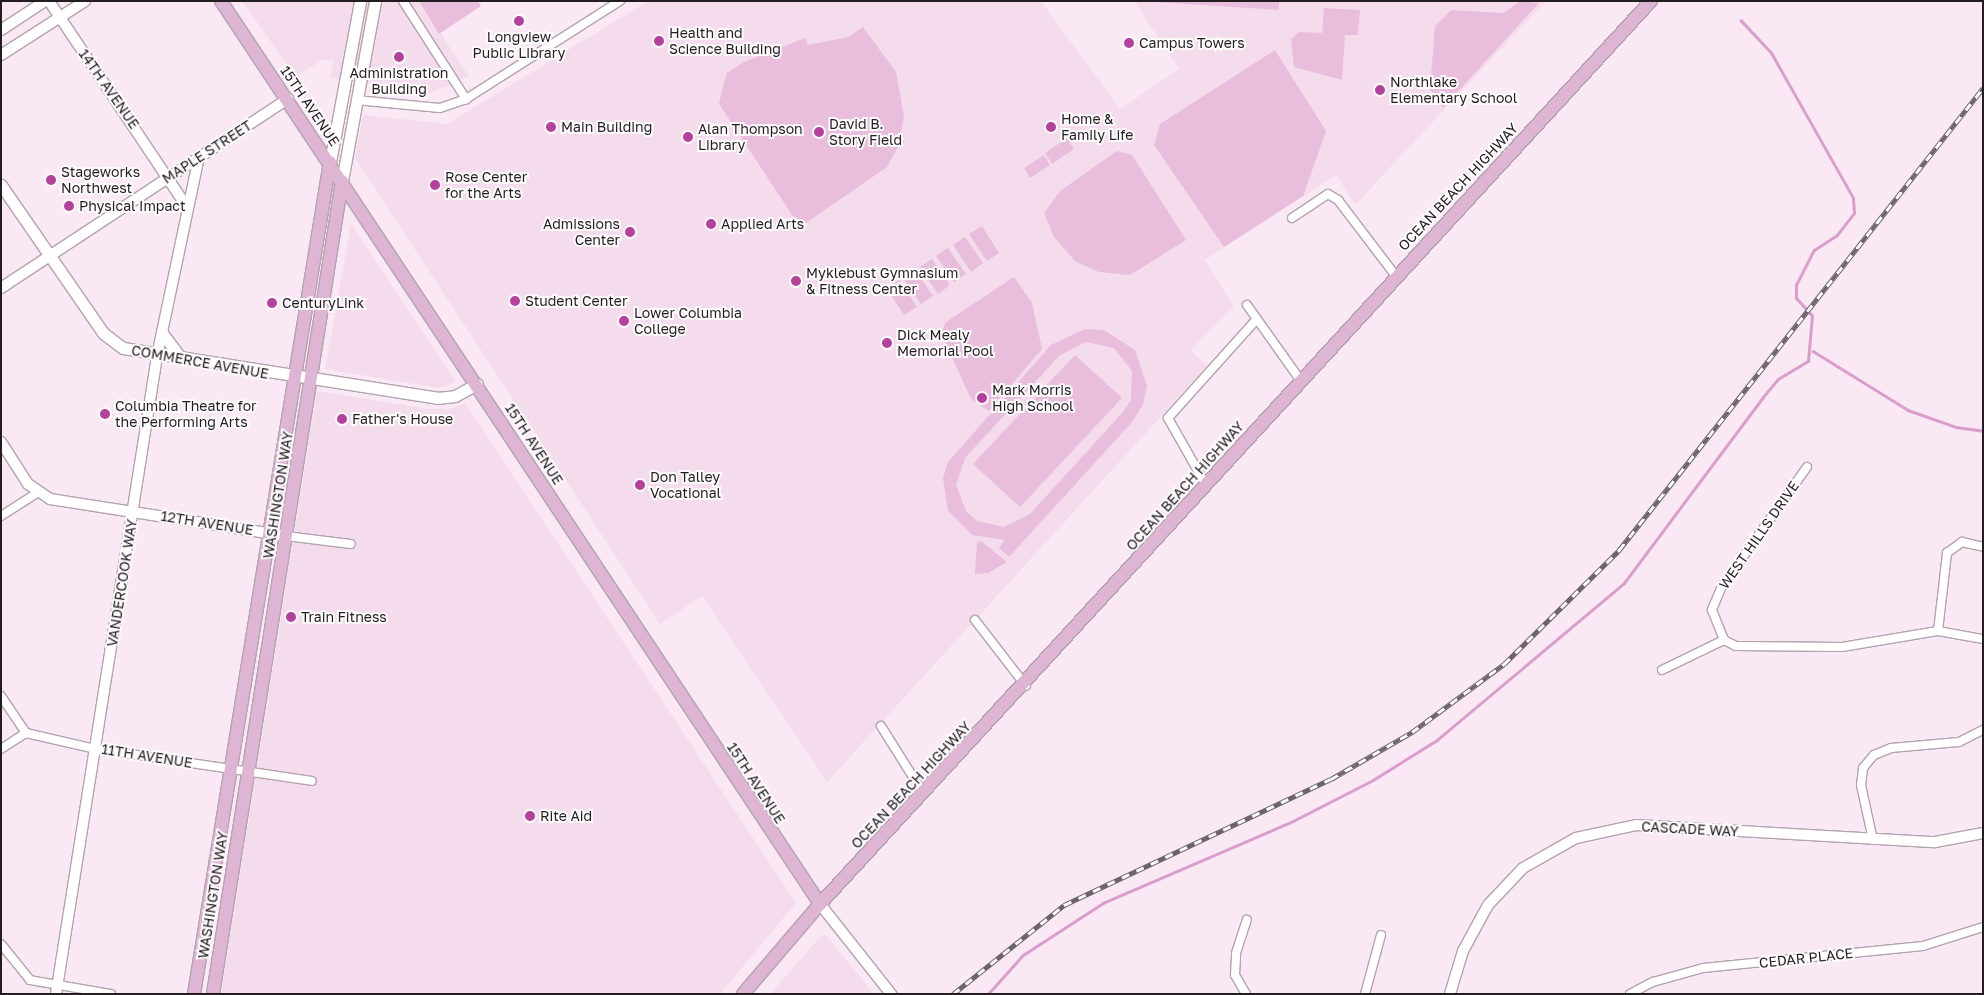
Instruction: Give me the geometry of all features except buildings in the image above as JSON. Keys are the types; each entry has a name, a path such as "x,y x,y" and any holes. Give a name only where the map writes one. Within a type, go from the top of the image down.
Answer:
{"main road":[{"name":"15TH AVENUE","path":"221,1 330,162 820,904"},
{"name":"WASHINGTON WAY","path":"194,994 291,378 360,1"},
{"name":"WASHINGTON WAY","path":"212,994 312,380 342,181 375,1"},
{"name":"OCEAN BEACH HIGHWAY","path":"743,994 820,904 1026,686 1396,276 1652,1"},
{"name":"COMMERCE AVENUE","path":"1,185 113,344 157,356 181,358 291,378 437,398 455,396 477,384"},
{"path":"162,333 181,358"}],"street":[{"path":"1,30 45,1"},
{"name":"14TH AVENUE","path":"49,1 170,176"},
{"path":"1,55 84,1"},
{"path":"403,1 466,99"},
{"path":"356,100 440,108 466,99 620,1"},
{"name":"MAPLE STREET","path":"1,288 288,99"},
{"name":"VANDERCOOK WAY","path":"57,990 157,356 186,206 199,156"},
{"path":"170,176 186,206"},
{"path":"1292,218 1328,194 1338,200 1396,276"},
{"path":"1247,305 1301,381"},
{"path":"1206,485 1170,425 1171,411 1256,320"},
{"path":"1,442 37,493 1,516"},
{"name":"WEST HILLS DRIVE","path":"1724,640 1712,610 1722,586 1807,467"},
{"name":"12TH AVENUE","path":"37,493 50,499 286,536 351,544"},
{"path":"1938,631 1947,552 1962,542 1983,547"},
{"path":"975,620 1026,686"},
{"path":"1662,670 1724,640 1736,646 1842,647 1938,631 1983,639"},
{"path":"1,696 26,734 1,749"},
{"path":"881,726 923,793"},
{"path":"1874,840 1861,785 1863,768 1874,755 1891,748 1958,742 1983,730"},
{"name":"11TH AVENUE","path":"26,734 96,749 248,770 312,781"},
{"name":"CASCADE WAY","path":"1450,994 1463,951 1488,905 1523,868 1576,838 1636,825 1935,842 1983,833"},
{"path":"820,904 891,994"},
{"path":"1246,994 1235,975 1236,953 1247,920"},
{"name":"CEDAR PLACE","path":"1630,994 1653,982 1703,968 1923,946 1983,927"},
{"path":"1365,994 1381,935"},
{"path":"1,944 30,980 57,990 111,994"}],"shaded area":[{"path":"242,1 419,1 469,76 431,93 330,78 334,61 322,60 296,77"},
{"path":"419,1 478,1 481,6 439,34"},
{"path":"648,1 1041,1 1120,109 1179,69 1134,1 1546,1 1355,205 1336,175 1205,260 1234,307 1191,350 1207,366 827,782 702,596 660,624 355,158 363,115 447,124"},
{"path":"1140,1 1279,1 1279,10"},
{"path":"1520,1 1539,3 1443,108 1430,89 1435,26 1451,10 1504,13"},
{"path":"1324,8 1360,10 1358,35 1345,35 1342,80 1294,67 1291,39 1299,32 1322,33"},
{"name":"David B. Story Field","path":"863,27 896,72 904,117 898,147 887,167 800,227 719,104 724,82 727,73 744,62 805,38 808,45 848,37"},
{"path":"1275,50 1326,131 1303,196 1224,247 1154,145 1160,124"},
{"path":"1067,138 1074,149 1052,164 1045,153"},
{"path":"1117,151 1132,155 1186,240 1130,275 1099,272 1075,261 1054,237 1044,213 1060,191"},
{"path":"1044,155 1050,165 1030,178 1024,168"},
{"path":"351,224 456,382 438,388 325,369"},
{"path":"982,226 999,253 987,261 969,234"},
{"path":"965,237 983,263 971,272 953,245"},
{"path":"948,248 966,274 954,282 936,256"},
{"path":"932,259 950,285 938,294 920,267"},
{"path":"915,270 933,296 921,304 903,278"},
{"path":"1014,277 1032,303 1042,349 989,411 971,399 941,333 946,322"},
{"path":"899,280 917,307 904,315 887,289"},
{"path":"1085,329 1104,330 1135,350 1147,386 1143,404 1133,421 1009,557 999,548 1005,540 972,535 948,511 943,478 948,462 1051,345","holes":["1086,342 1114,348 1132,371 1131,400 1123,412 1030,514 1004,527 977,521 966,511 956,485 965,458 1060,355"]},
{"path":"1075,355 1122,398 1020,507 973,464"},
{"path":"317,391 429,409 449,409 465,403 796,903 720,994 221,994"},
{"path":"981,541 1007,562 988,573 975,574 977,542"},
{"path":"825,934 874,994 770,994 820,937"}],"waterway":[{"path":"988,994 1023,955 1103,903 1293,821 1373,780 1437,740 1624,583 1763,397 1778,379 1808,361 1812,316 1796,298 1796,285 1814,250 1837,235 1854,213 1853,198 1771,53 1741,21"},
{"path":"1813,351 1908,410 1956,427 1983,431"}],"railway":[{"path":"953,994 1064,905 1331,779 1412,732 1504,664 1619,550 1983,88"}],"place":[{"name":"Longview Public Library","path":"519,21"},
{"name":"Health and Science Building","path":"659,41"},
{"name":"Campus Towers","path":"1129,43"},
{"name":"Administration Building","path":"399,57"},
{"name":"Northlake Elementary School","path":"1380,90"},
{"name":"Main Building","path":"551,127"},
{"name":"Home & Family Life","path":"1051,127"},
{"name":"David B. Story Field","path":"819,132"},
{"name":"Alan Thompson Library","path":"688,137"},
{"name":"Stageworks Northwest","path":"51,180"},
{"name":"Rose Center for the Arts","path":"435,185"},
{"name":"Physical Impact","path":"69,206"},
{"name":"Applied Arts","path":"711,224"},
{"name":"Admissions Center","path":"630,232"},
{"name":"Myklebust Gymnasium & Fitness Center","path":"796,281"},
{"name":"Student Center","path":"515,301"},
{"name":"CenturyLink","path":"272,303"},
{"name":"Lower Columbia College","path":"624,321"},
{"name":"Dick Mealy Memorial Pool","path":"887,343"},
{"name":"Mark Morris High School","path":"982,398"},
{"name":"Columbia Theatre for the Performing Arts","path":"105,414"},
{"name":"Father's House","path":"342,419"},
{"name":"Don Talley Vocational","path":"640,485"},
{"name":"Train Fitness","path":"291,617"},
{"name":"Rite Aid","path":"530,816"}]}
